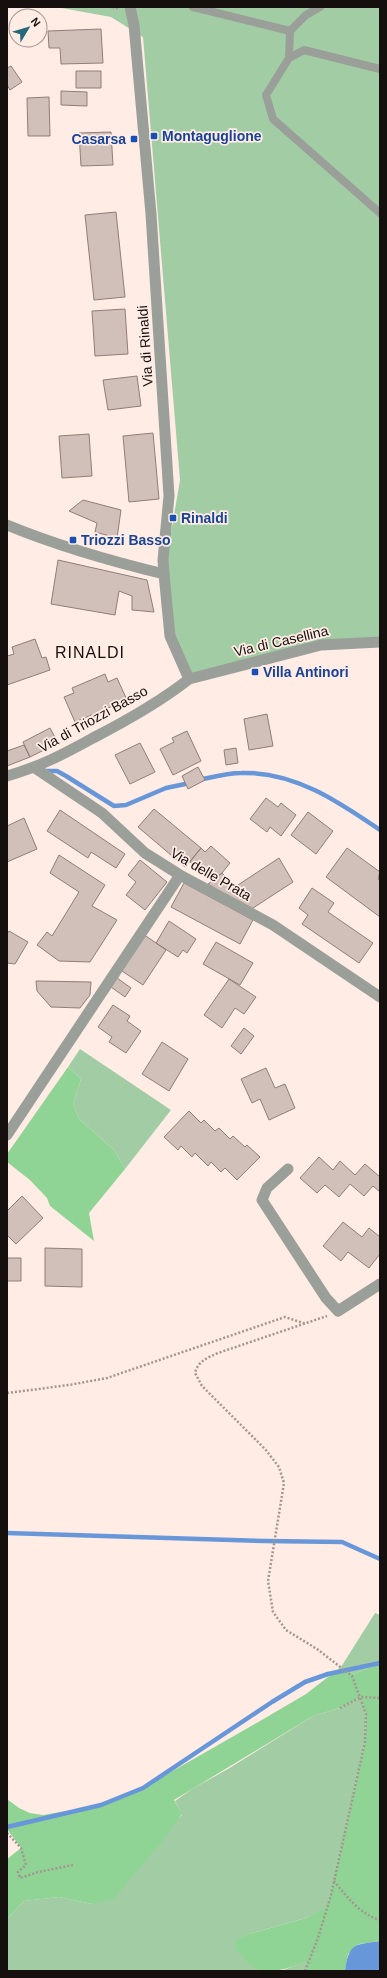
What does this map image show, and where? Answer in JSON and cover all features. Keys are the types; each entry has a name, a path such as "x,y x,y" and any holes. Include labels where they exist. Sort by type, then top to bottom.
{"street":[{"name":"Via di Rinaldi","path":"130,7 134,25 152,214 163,388 169,496 163,560 164,574 170,636 189,679"},
{"path":"7,525 48,542 117,563 164,574"},
{"name":"Via di Casellina","path":"189,679 321,645 380,642"},
{"name":"Via di Triozzi Basso","path":"7,776 35,768 120,725 175,690 189,679"},
{"name":"Via delle Prata","path":"35,768 102,813 145,853 180,875 273,926 380,997"},
{"path":"7,1135 180,875"},
{"path":"288,1169 267,1188 262,1200 326,1298 338,1311 380,1284"}],"lane":[{"path":"193,7 290,31"},
{"path":"320,7 306,15 290,31 289,58 266,95 273,119 380,214"},
{"path":"289,58 304,50 380,69"}],"path":[{"path":"305,1971 318,1938 334,1881 365,1742 366,1714 361,1696 352,1676 317,1649 286,1630 273,1612 268,1581 284,1483 283,1478 279,1467 265,1449 202,1386 195,1373 197,1366 203,1360 307,1324 338,1311"},
{"path":"7,1393 69,1385 107,1378 285,1317 307,1324"},
{"path":"340,1708 361,1696 380,1698"},
{"path":"7,1833 21,1848 26,1865 18,1872 20,1878 38,1872 73,1865"},
{"path":"334,1881 346,1896 371,1918 380,1920"}],"green space":[{"path":"56,7 380,7 380,642 321,645 189,679 170,636 164,574 180,480 143,37 111,17"},
{"path":"80,1049 171,1110 125,1169 114,1150 79,1119 73,1104 81,1079 68,1067"},
{"path":"68,1067 81,1079 73,1104 79,1119 114,1150 125,1169 89,1213 94,1241 50,1206 47,1198 30,1180 7,1162 7,1154"},
{"path":"375,1613 380,1615 380,1663 354,1674 341,1667"},
{"path":"380,1663 380,1941 359,1944 348,1954 345,1971 305,1971 308,1961 279,1970 264,1971 250,1965 235,1948 237,1940 249,1934 306,1918 327,1907 365,1742 366,1714 361,1697 340,1708 313,1716 174,1800 182,1814 161,1843 113,1899 92,1904 59,1897 24,1901 7,1919 7,1859 21,1848 7,1829 7,1799 19,1808 30,1813 43,1815 101,1805 143,1788 260,1721 306,1694 341,1667 354,1674"},
{"path":"361,1697 366,1714 365,1742 327,1908 306,1918 249,1934 266,1971 7,1971 7,1919 24,1901 59,1897 92,1904 182,1815 175,1801 192,1789 228,1769 313,1716 340,1708"},
{"path":"309,1960 305,1971 281,1971"}],"water":[{"path":"380,1941 380,1971 345,1971 348,1955 354,1947 364,1943"}],"building":[{"path":"101,29 103,63 61,64 60,48 49,48 48,31"},
{"path":"11,66 22,82 10,90 7,85 7,68"},
{"path":"76,71 101,71 101,88 76,88"},
{"path":"61,91 87,92 87,106 61,105"},
{"path":"49,97 50,136 28,136 27,98"},
{"path":"111,132 113,165 81,166 79,133"},
{"path":"116,212 125,297 94,300 85,215"},
{"path":"125,309 128,354 95,356 92,311"},
{"path":"137,376 141,406 108,410 103,380"},
{"path":"153,433 159,499 129,502 123,436"},
{"path":"89,434 92,476 62,478 59,436"},
{"path":"83,500 121,510 117,538 95,532 97,523 69,511"},
{"path":"58,560 147,580 154,612 132,610 132,596 119,591 115,615 51,604"},
{"path":"35,639 42,658 46,657 50,670 7,685 7,656 14,654 12,647"},
{"path":"105,674 108,682 117,678 127,700 75,722 64,697 74,693 72,688"},
{"path":"267,714 273,746 249,750 244,719"},
{"path":"50,728 58,743 30,757 23,742"},
{"path":"187,731 201,761 173,775 160,749 174,742 172,738"},
{"path":"140,743 155,772 130,784 115,755"},
{"path":"24,745 30,757 7,766 7,751"},
{"path":"236,748 238,763 226,765 224,750"},
{"path":"198,767 205,780 188,789 182,776"},
{"path":"266,798 278,807 281,803 296,815 281,836 270,827 267,832 250,819"},
{"path":"154,809 201,848 185,867 138,827"},
{"path":"60,810 125,854 116,868 91,852 88,858 47,831"},
{"path":"308,812 333,831 316,854 291,835"},
{"path":"24,818 37,849 7,862 7,826"},
{"path":"211,846 230,863 215,879 190,862 201,848 205,852"},
{"path":"347,848 380,872 378,879 380,881 380,917 326,877"},
{"path":"59,855 105,885 92,906 117,920 90,962 59,961 37,945 47,932 52,936 79,892 50,873"},
{"path":"279,858 293,882 250,910 208,884 222,873 235,887"},
{"path":"140,860 167,882 145,910 126,895 136,882 128,875"},
{"path":"184,883 253,920 240,944 171,907"},
{"path":"312,888 334,903 328,912 373,943 359,963 302,924 308,915 299,908"},
{"path":"169,921 196,939 187,953 183,950 178,957 156,943"},
{"path":"9,931 28,942 15,964 7,963 7,934"},
{"path":"143,934 166,950 143,985 119,969"},
{"path":"216,942 253,963 240,985 203,964"},
{"path":"117,978 131,988 125,997 111,987"},
{"path":"229,979 256,997 244,1014 235,1008 222,1028 204,1015"},
{"path":"36,981 91,982 90,995 80,1008 51,1007 37,991"},
{"path":"113,1005 130,1016 127,1021 141,1031 126,1053 109,1042 112,1037 98,1027"},
{"path":"244,1028 254,1036 241,1054 231,1046"},
{"path":"162,1042 188,1059 169,1091 142,1074"},
{"path":"266,1068 275,1088 285,1084 295,1108 269,1120 260,1099 252,1103 241,1079"},
{"path":"189,1111 201,1123 204,1120 215,1131 219,1128 230,1139 233,1136 245,1147 247,1145 260,1157 237,1180 225,1168 221,1172 211,1162 208,1166 195,1153 192,1157 181,1146 178,1150 164,1137"},
{"path":"319,1157 333,1170 340,1161 355,1175 365,1164 380,1177 380,1192 373,1186 364,1196 350,1184 339,1197 325,1185 317,1193 300,1178"},
{"path":"22,1196 43,1218 16,1244 7,1235 7,1211"},
{"path":"343,1222 362,1237 369,1228 380,1237 380,1254 369,1268 348,1252 341,1261 323,1246"},
{"path":"45,1248 82,1249 82,1287 45,1286"},
{"path":"7,1258 21,1258 21,1281 7,1281"}],"waterway":[{"path":"43,771 57,771 114,806 126,805 166,788 190,783"},
{"path":"199,780 226,774 241,773 279,777 315,790 332,799 380,830"},
{"path":"7,1533 342,1542 380,1559"},
{"path":"7,1827 101,1805 143,1788 272,1702 305,1682 328,1674 380,1663"}],"place":[{"name":"Montaguglione","path":"154,136"},
{"name":"Casarsa","path":"134,139"},
{"name":"Rinaldi","path":"173,518"},
{"name":"Triozzi Basso","path":"73,540"},
{"name":"Villa Antinori","path":"255,672"}],"district":[{"name":"RINALDI","path":"90,652"}]}
